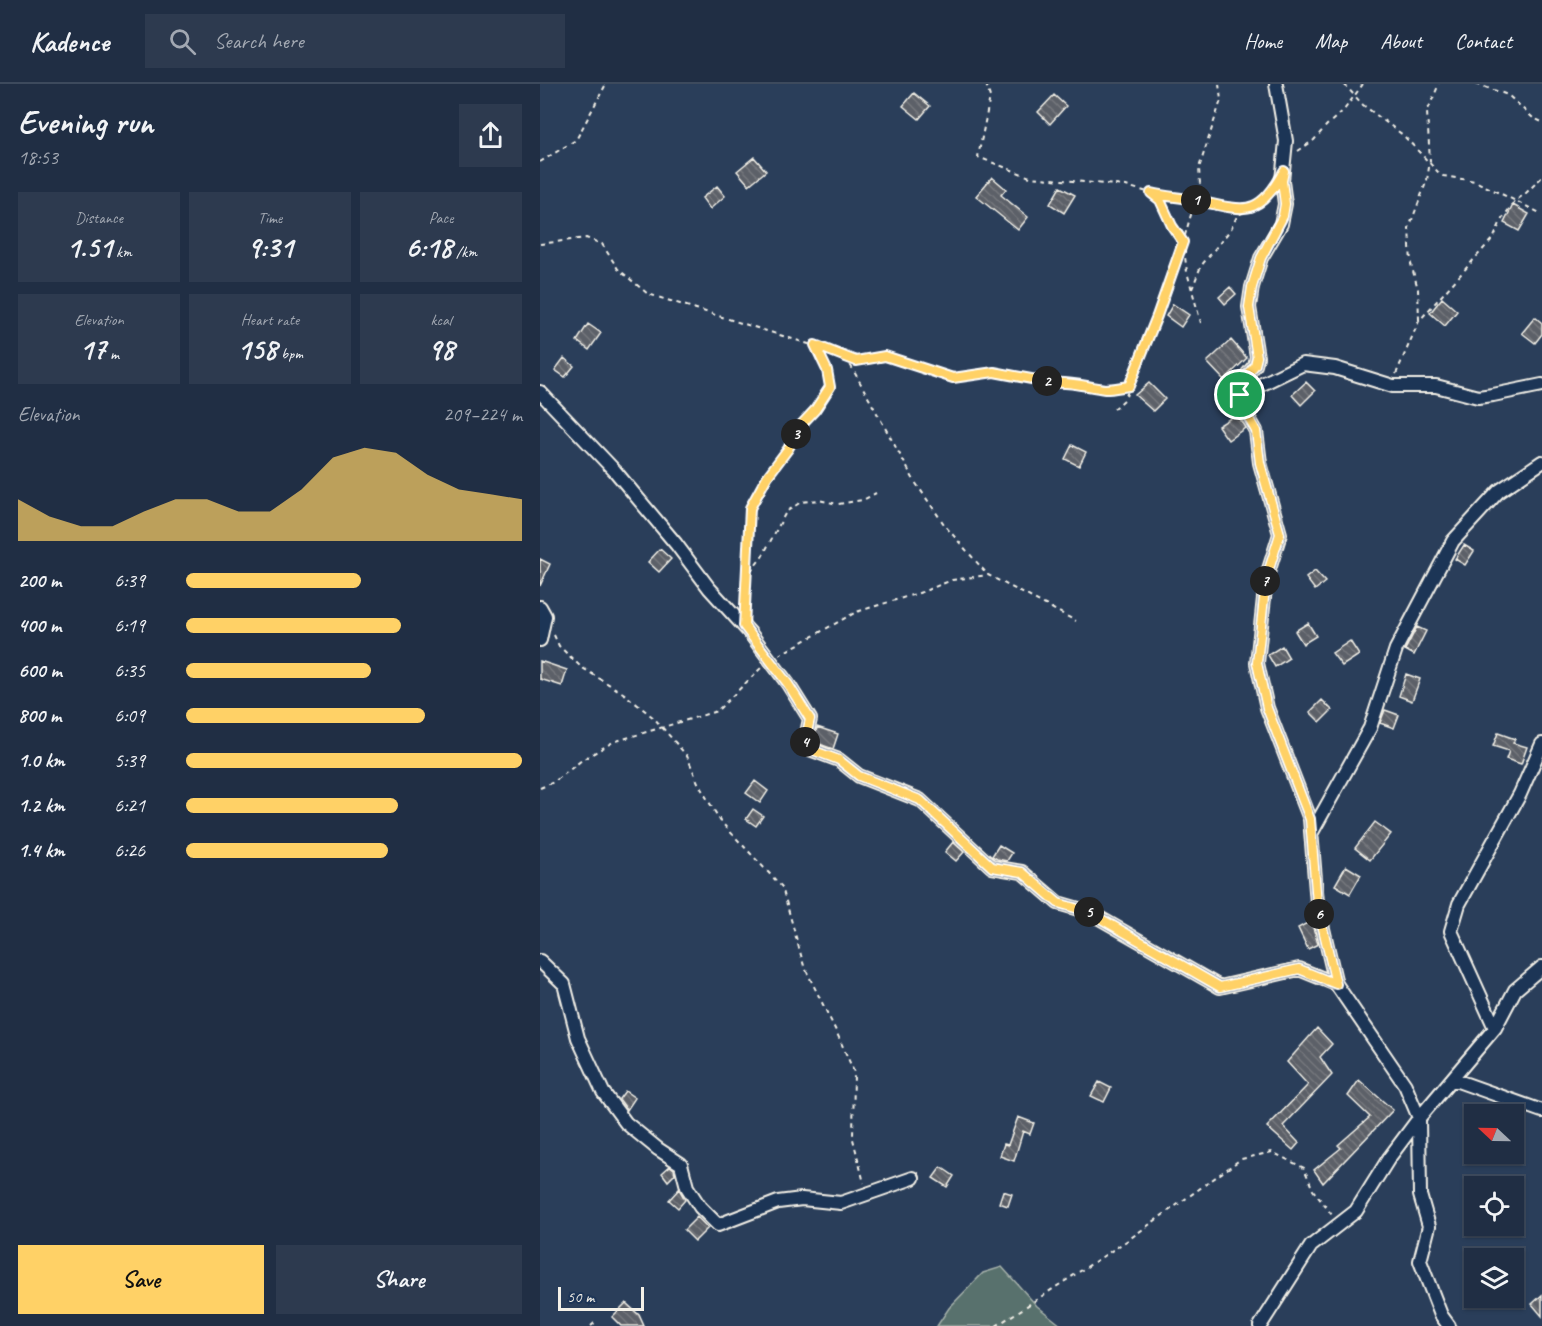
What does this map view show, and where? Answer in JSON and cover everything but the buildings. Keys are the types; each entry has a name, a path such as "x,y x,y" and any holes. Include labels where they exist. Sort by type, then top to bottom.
{"street":[{"path":"1275,84 1286,141 1282,181 1285,204 1283,216 1261,258 1252,287 1249,307 1257,357 1255,365 1242,381 1240,395 1240,403 1256,431 1260,463 1280,534 1266,579 1257,663 1267,708 1310,819 1317,903 1336,984 1405,1085 1419,1118 1420,1196 1429,1226 1420,1261 1441,1314 1449,1326"},
{"path":"1240,395 1303,364 1324,366 1394,386 1436,386 1478,397 1542,385"},
{"path":"540,392 615,471 676,544 709,588 744,626 788,684 810,719 804,747 839,760 859,776 920,800 992,867 1022,872 1058,903 1089,912 1220,987 1299,969 1336,984"},
{"path":"1312,834 1370,728 1396,649 1453,541 1499,491 1542,462"},
{"path":"540,640 542,612"},
{"path":"1495,1028 1451,931 1459,904 1520,794 1542,744"},
{"path":"540,962 564,984 578,1038 603,1092 626,1123 681,1164 687,1187 700,1207 717,1226 778,1202 802,1199 841,1203 913,1178"},
{"path":"1260,1326 1311,1246 1356,1210 1389,1158 1419,1118 1495,1028 1515,990 1542,967"},
{"path":"1452,1079 1542,1111"}],"path":[{"path":"540,162 576,140 606,84"},
{"path":"986,84 990,97 978,157 1030,177 1126,186 1214,206 1247,208"},
{"path":"1114,409 1125,399 1183,242 1200,184 1199,168 1221,100 1220,84"},
{"path":"1344,84 1371,112 1403,135 1443,176 1475,181 1542,214"},
{"path":"1284,163 1314,140 1344,110 1363,84"},
{"path":"1419,321 1418,289 1411,264 1409,228 1427,180 1429,164 1427,112 1439,84"},
{"path":"1476,84 1508,95 1533,118 1542,122"},
{"path":"1394,386 1397,373 1419,321 1494,237 1515,201 1542,177"},
{"path":"1192,289 1201,266 1231,229 1237,216 1260,202 1270,191"},
{"path":"1151,193 1160,200 1172,226 1183,242 1187,272 1202,323"},
{"path":"540,244 586,238 602,244 618,269 648,294 815,345 856,361 885,356 953,378 994,372 1095,388 1109,389 1129,386"},
{"path":"744,626 750,508 800,426 815,410 830,387 827,370 815,345"},
{"path":"846,357 915,482 946,527 988,575 1076,621"},
{"path":"745,579 762,557 786,512 801,502 818,500 838,504 863,500 876,493"},
{"path":"540,788 554,782 582,760 613,742 717,711 770,660 856,612 922,592 952,580 988,575"},
{"path":"542,612 559,646 581,667 623,693 662,727 687,756 699,785 721,822 782,887 804,966 854,1072 853,1138 867,1195"},
{"path":"996,1326 1128,1240 1240,1159 1272,1152 1304,1168 1313,1190 1339,1224"},
{"path":"591,1326 597,1321"}],"green space":[{"path":"1002,1267 1037,1306 1062,1326 937,1326 949,1308 983,1273"}],"route":[{"path":"1284,171 1282,181 1285,204 1281,224 1256,268 1249,307 1257,357 1255,365 1242,381 1240,395 1240,403 1256,431 1260,463 1280,534 1266,579 1257,663 1267,708 1310,819 1317,903 1336,984 1299,969 1220,987 1089,912 1058,903 1022,872 992,867 920,800 859,776 839,760 804,747 810,719 788,684 744,626 750,508 800,426 815,410 830,387 827,370 815,345 856,361 885,356 953,378 994,372 1095,388 1109,389 1129,386 1183,242 1172,226 1160,200 1151,193 1172,198 1185,198 1214,206 1247,208 1260,202 1277,183 1284,171"}]}
